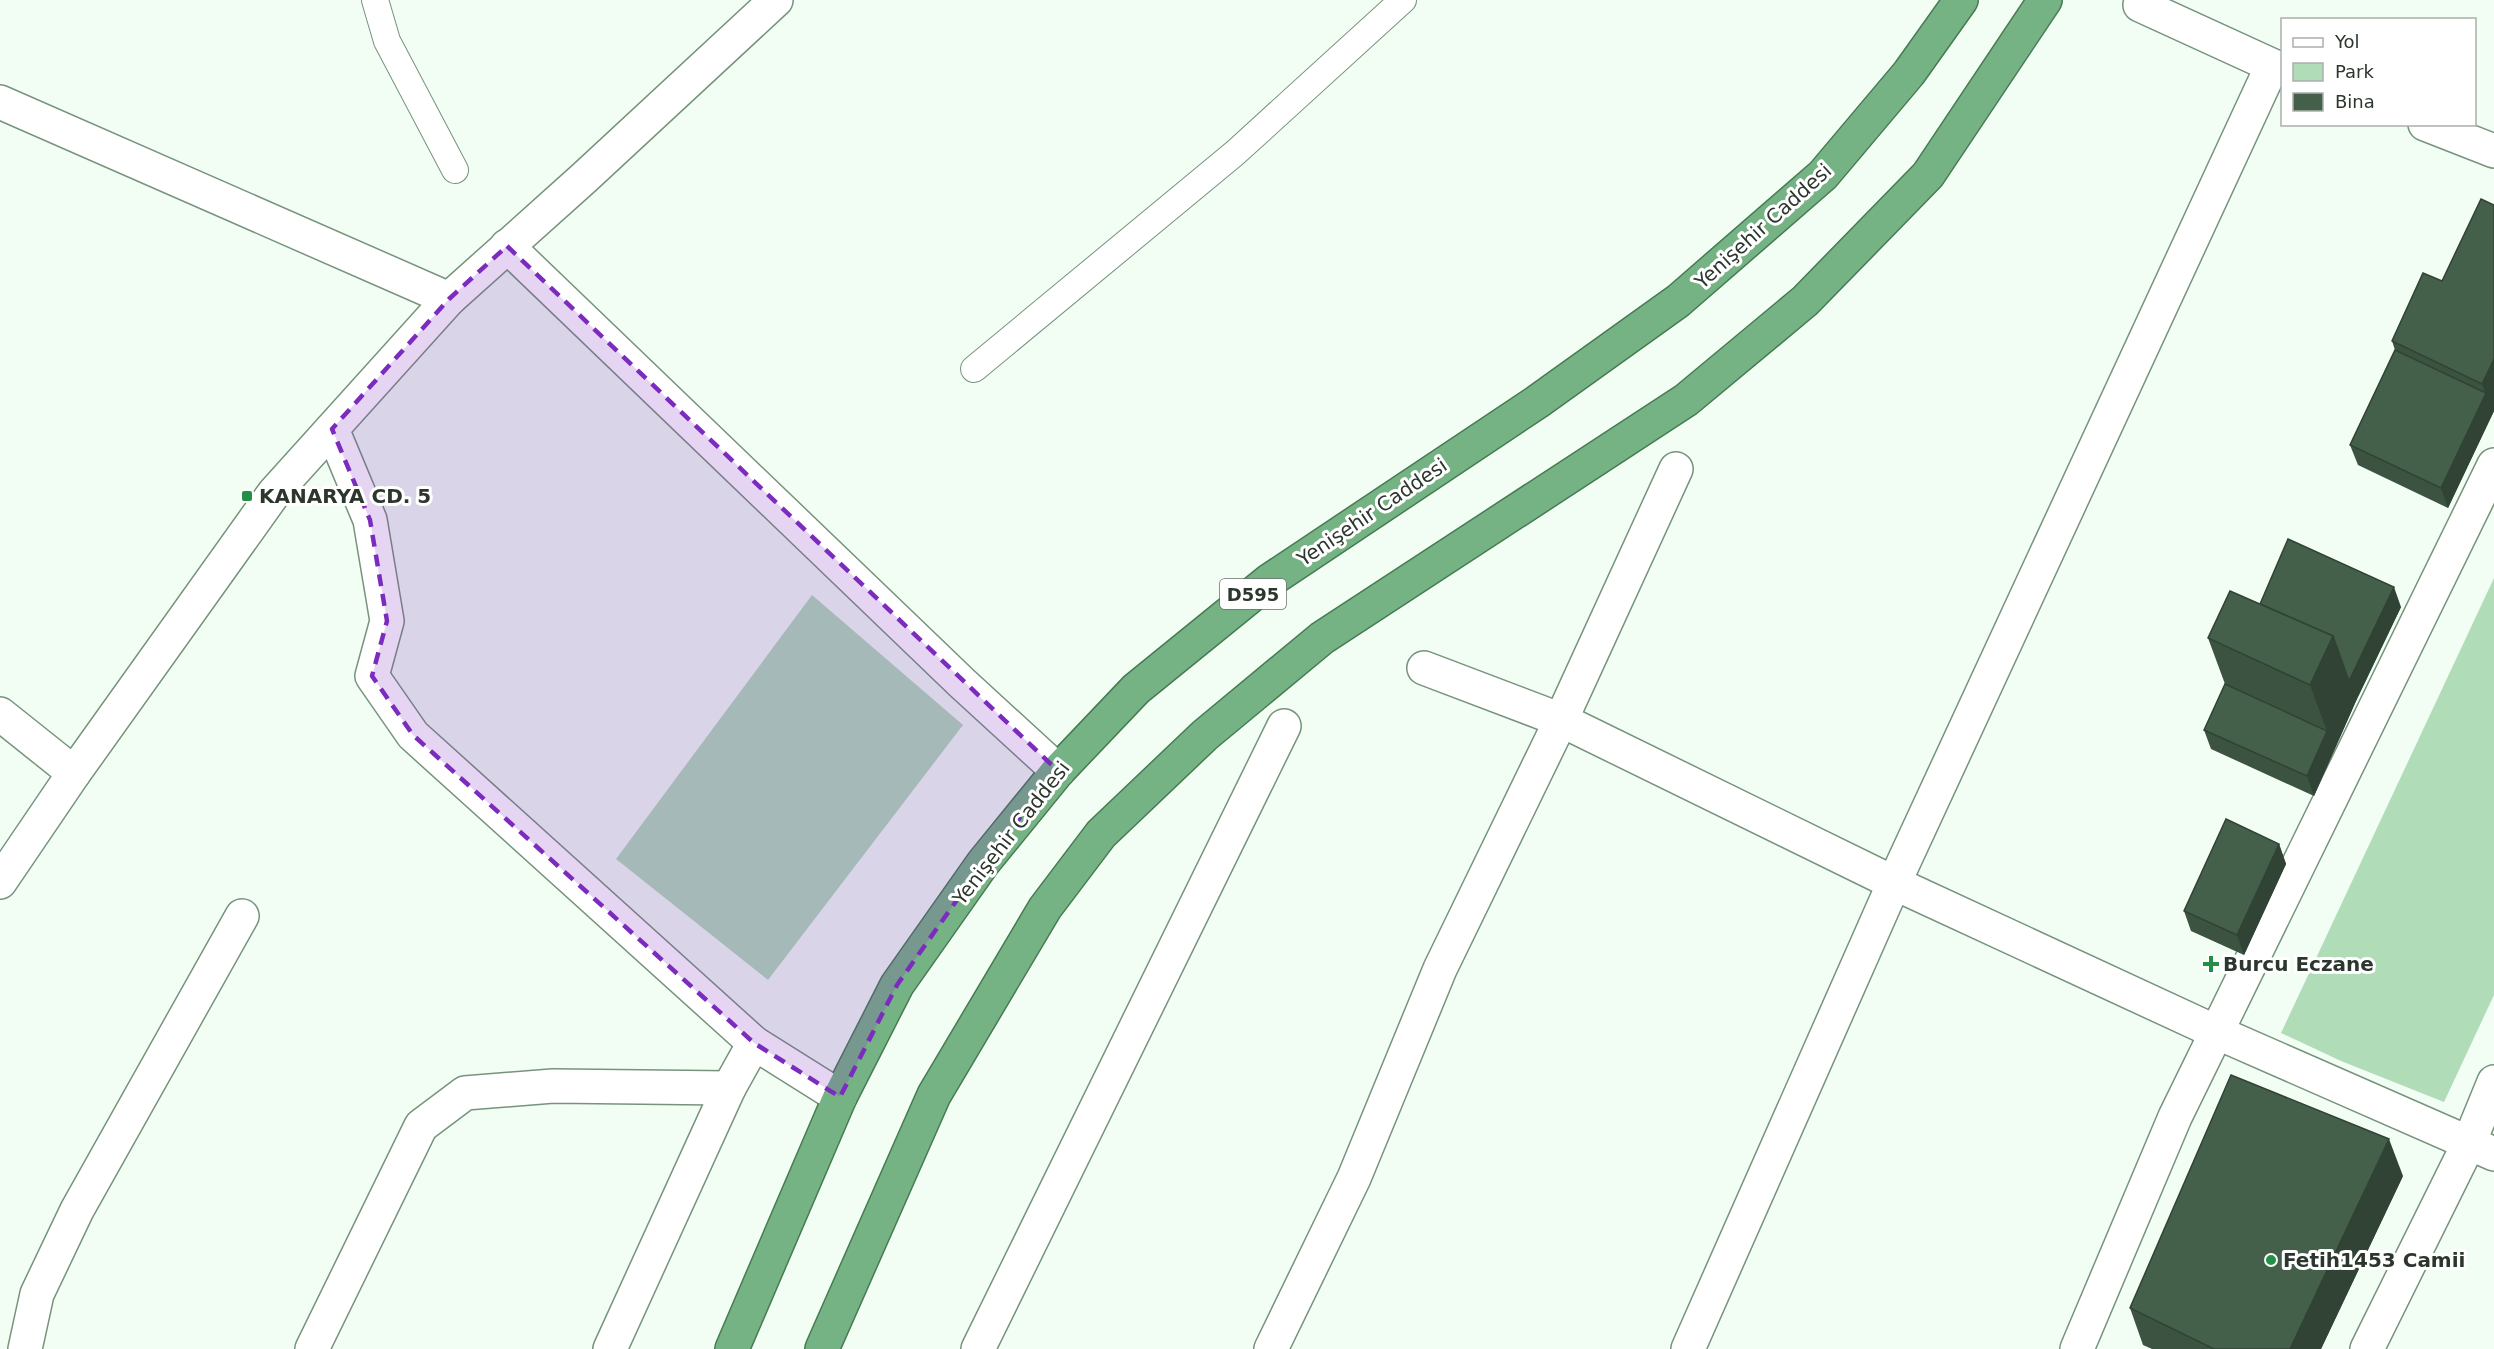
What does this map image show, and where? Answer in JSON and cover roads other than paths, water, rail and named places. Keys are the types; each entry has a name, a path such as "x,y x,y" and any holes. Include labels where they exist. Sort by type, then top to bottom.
{"highway":[{"name":"Yenişehir Caddesi","path":"732,1349 840,1097 897,985 983,863 1058,771 1136,689 1269,581 1537,402 1678,301 1823,175 1909,73 1961,0"},
{"path":"822,1349 934,1095 1045,908 1101,834 1205,735 1323,638 1686,400 1805,301 1928,175 2046,0"}],"street":[{"path":"0,882 74,773 274,493 449,299 584,178 776,0"},
{"path":"1688,1349 1894,883 2277,68 2140,5"},
{"path":"0,102 449,299"},
{"path":"2430,126 2494,151"},
{"path":"507,246 954,675 1058,771"},
{"path":"332,429 370,520 387,621 372,676 413,735 754,1043 840,1097"},
{"path":"2077,1349 2175,1117 2494,465"},
{"path":"1270,1349 1354,1178 1440,969 1561,720 1676,469"},
{"path":"1424,668 1561,720 1894,883 2216,1032 2481,1148"},
{"path":"0,714 74,773"},
{"path":"978,1349 1284,726"},
{"path":"25,1349 37,1294 77,1210 242,915"},
{"path":"609,1349 729,1088 754,1043"},
{"path":"2367,1349 2481,1148 2494,1082"},
{"path":"312,1349 421,1126 465,1093 553,1086 729,1088"}],"lane":[{"path":"375,0 387,41 455,170"},
{"path":"974,369 1236,153 1403,0"}],"place":[{"name":"KANARYA CD. 5","path":"247,496"},
{"name":"Burcu Eczane","path":"2211,964"},
{"name":"Fetih1453 Camii","path":"2271,1260"}]}
